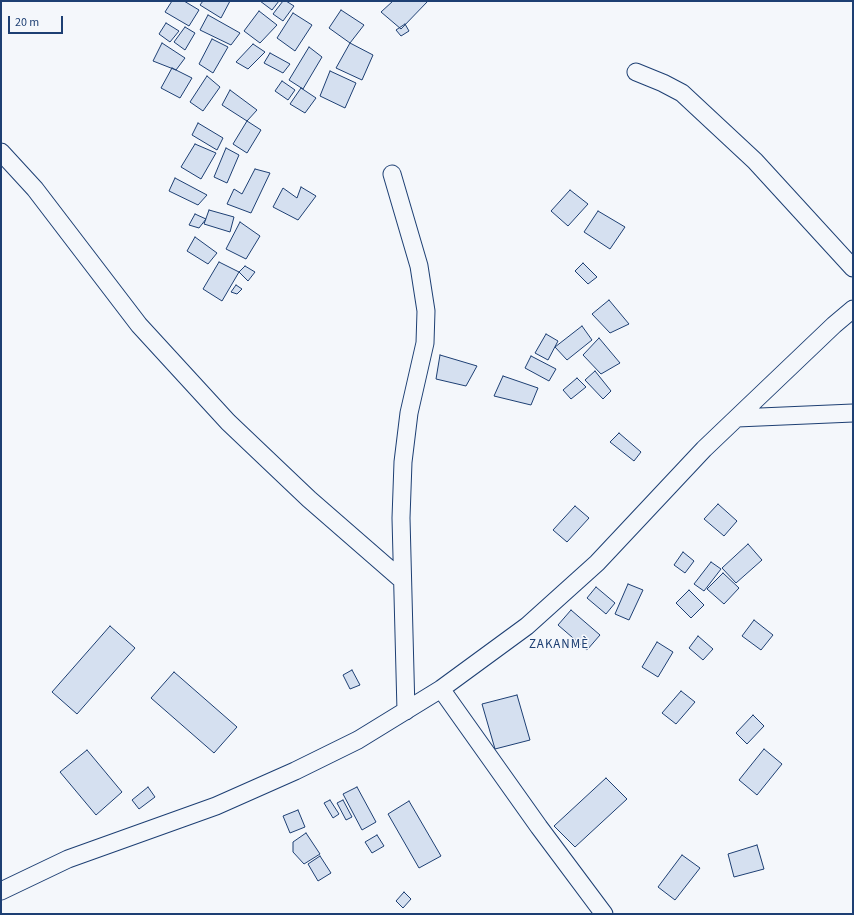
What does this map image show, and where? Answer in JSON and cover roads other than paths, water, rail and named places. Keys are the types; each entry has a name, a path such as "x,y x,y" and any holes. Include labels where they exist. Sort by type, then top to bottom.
{"street":[{"path":"636,72 663,83 682,93 755,162 853,268"},
{"path":"1,152 35,189 138,325 228,422 309,499 402,580"},
{"path":"392,174 418,266 426,311 425,342 409,413 402,462 401,518 406,711"},
{"path":"1,891 68,859 216,806 295,771 358,740 441,689 527,626 597,564 704,449 834,325 853,309"},
{"path":"737,418 853,413"},
{"path":"441,689 539,827 604,914"}],"district":[{"name":"ZAKANMÈ","path":"559,645"}]}
